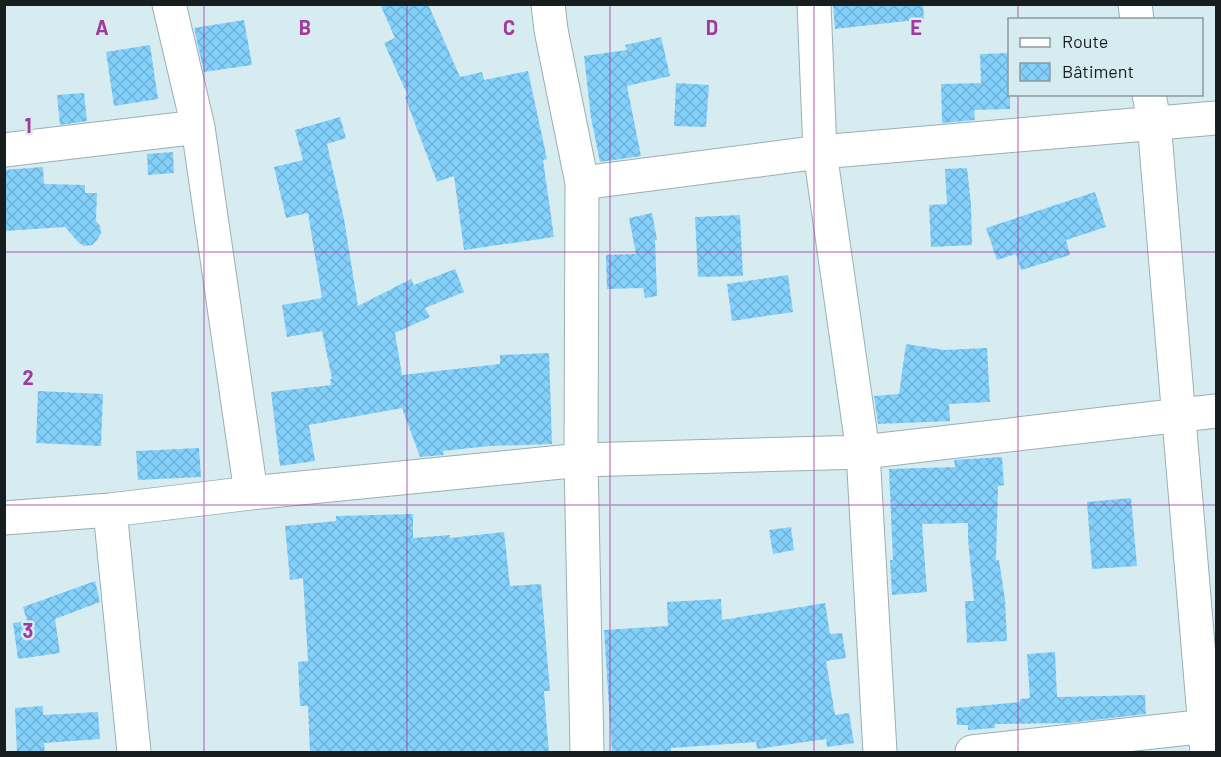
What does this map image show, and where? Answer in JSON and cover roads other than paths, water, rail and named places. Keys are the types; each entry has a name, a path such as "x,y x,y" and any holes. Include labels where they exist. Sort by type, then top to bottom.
{"street":[{"path":"169,4 198,127 251,493"},
{"path":"548,4 551,30 582,183 581,460 587,753"},
{"path":"814,4 820,152 863,452 880,753"},
{"path":"582,183 1152,108 1216,118"},
{"path":"972,753 1209,735 1178,414 1152,108"},
{"path":"4,150 198,127"},
{"path":"4,518 110,510 251,493 581,460 863,452 1216,411"},
{"path":"110,510 134,753"}]}
